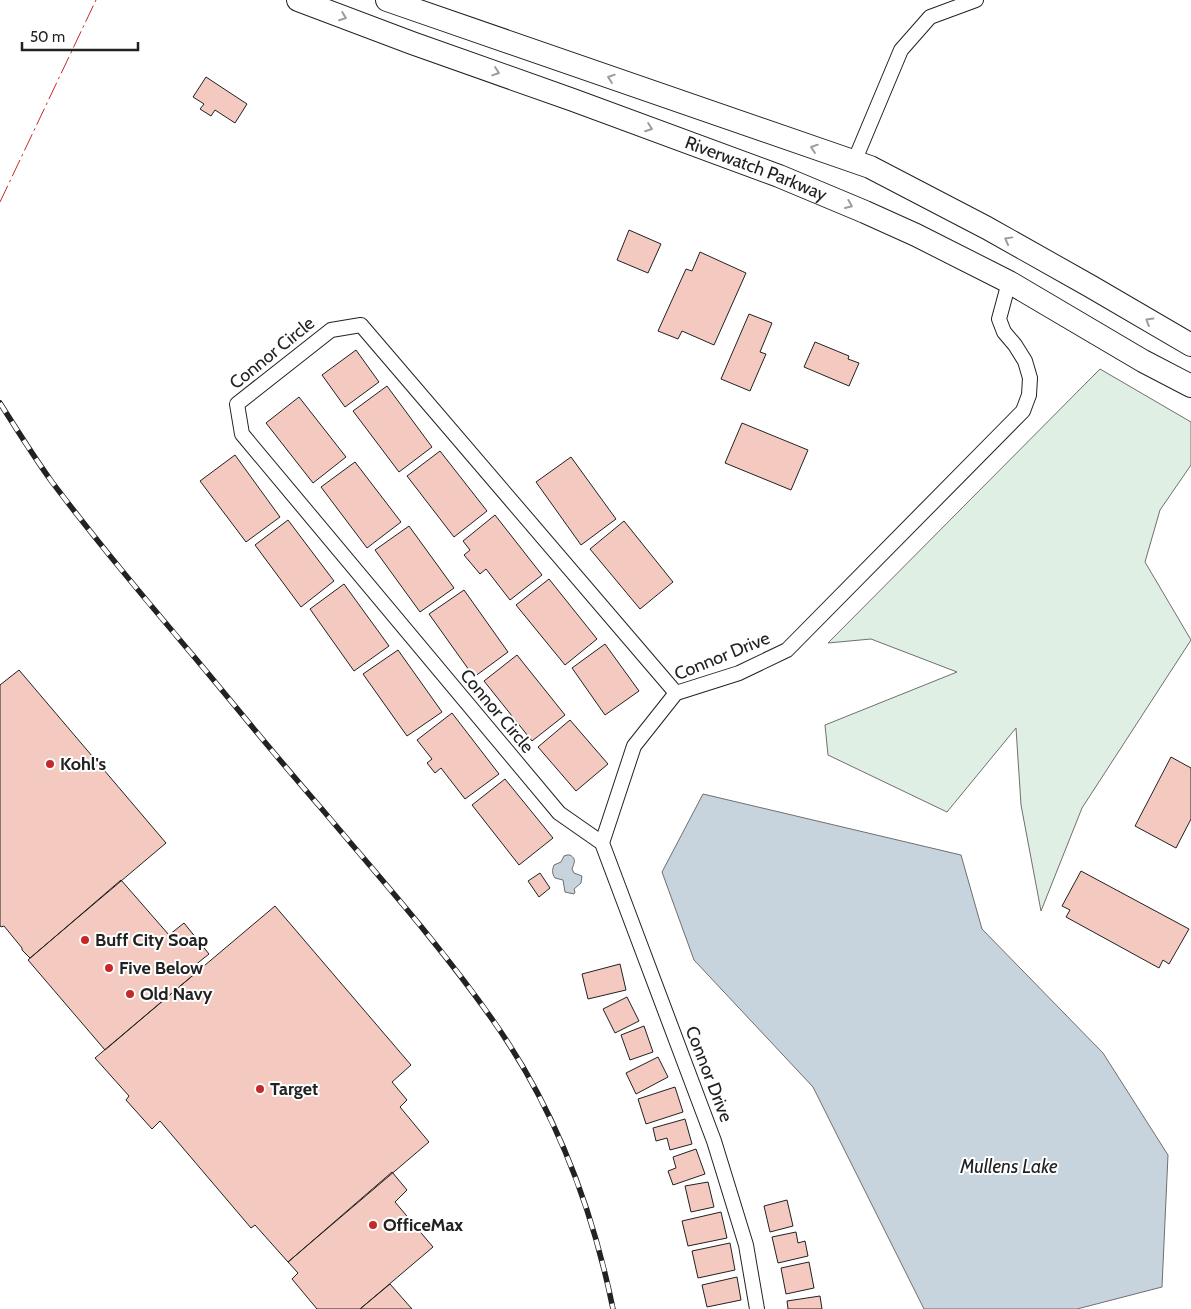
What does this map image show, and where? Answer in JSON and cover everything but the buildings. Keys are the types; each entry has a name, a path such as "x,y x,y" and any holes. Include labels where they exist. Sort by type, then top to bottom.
{"main road":[{"name":"Riverwatch Parkway","path":"298,0 779,176 916,235 1009,282 1143,361 1191,386"},
{"name":"Riverwatch Parkway","path":"387,0 870,167 987,228 1191,346"}],"street":[{"path":"854,162 901,50 930,17 976,0"},
{"name":"Connor Drive","path":"757,1309 746,1245 714,1141 602,843 634,746 676,693 739,673 787,650 1023,411 1029,395 1030,378 1025,361 1004,332 999,318 1009,282"},
{"name":"Connor Circle","path":"602,843 559,813 261,457 242,434 237,404 331,330 361,325 676,693"}],"green space":[{"path":"1100,369 1191,422 1191,465 1160,510 1145,562 1191,640 1082,808 1041,911 1021,805 1016,728 947,812 828,755 825,725 957,672 871,639 828,643"}],"water":[{"name":"Mullens Lake","path":"703,794 961,855 982,929 1103,1053 1168,1155 1162,1287 1077,1309 924,1309 813,1087 694,960 662,872"},
{"path":"570,855 574,860 572,869 574,873 582,876 581,883 574,889 574,894 565,892 563,880 555,878 553,873 554,865 561,862 564,856"}],"railway":[{"path":"0,403 45,473 87,527 273,752 409,912 492,1019 534,1086 568,1158 594,1232 613,1309"}],"power":[{"path":"0,202 96,0"}],"place":[{"name":"Kohl's","path":"50,764"},
{"name":"Buff City Soap","path":"85,940"},
{"name":"Five Below","path":"109,968"},
{"name":"Old Navy","path":"130,994"},
{"name":"Target","path":"260,1089"},
{"name":"OfficeMax","path":"373,1225"}]}
